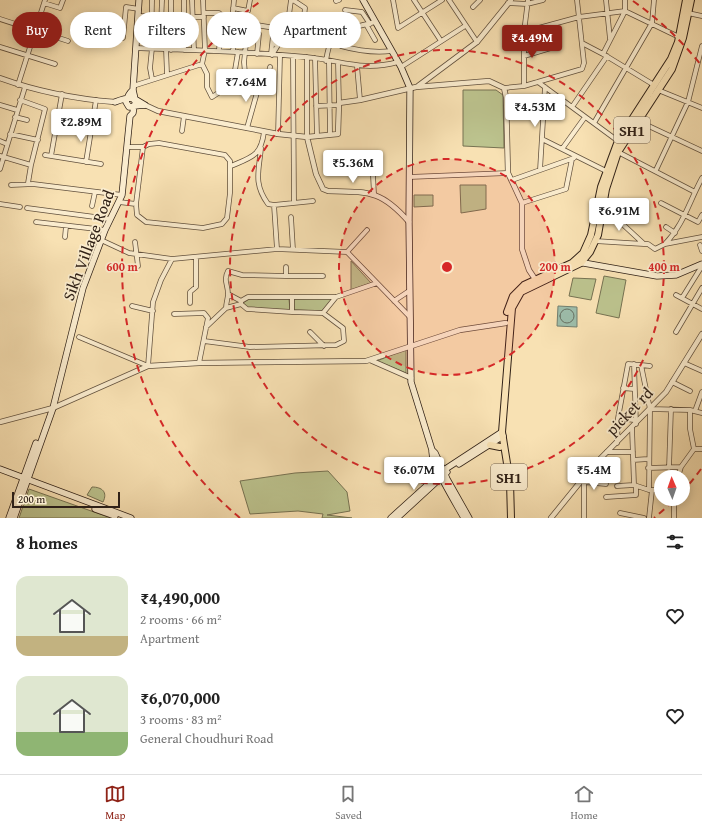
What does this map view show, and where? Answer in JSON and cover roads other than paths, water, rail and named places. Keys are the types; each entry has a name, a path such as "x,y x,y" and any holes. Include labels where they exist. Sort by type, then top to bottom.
{"main road":[{"path":"139,0 139,12"},
{"path":"363,0 371,24 392,51 410,88 408,222 411,378 426,435 432,450 435,453 442,474 464,518"},
{"name":"SH1","path":"510,518 510,482 500,435 510,324 514,304 521,292 579,262 595,241 608,182 618,152 638,121 671,59 679,37 686,0"},
{"name":"SH1","path":"506,518 506,480 500,447 500,435 508,308 513,296 524,286 535,279 579,262 591,235 606,171 618,141 677,58 691,0"},
{"path":"130,116 127,102 133,88 136,48"},
{"path":"130,116 133,113 136,102 134,99 135,93 133,88"},
{"path":"127,102 131,98 145,105"},
{"path":"115,102 127,102 134,106 145,105"},
{"name":"Sikh Village Road","path":"9,518 25,480 51,407 83,288 105,230 122,195 130,116"},
{"path":"579,262 657,276 676,275 702,265"},
{"path":"397,518 442,474 490,445 500,435"},
{"path":"391,518 442,474 500,435"},
{"path":"490,445 500,447"},
{"path":"0,470 120,518"},
{"path":"442,474 469,518"},
{"path":"14,518 25,480"},
{"path":"25,480 131,518"}],"street":[{"path":"41,12 45,1 60,8 63,0"},
{"path":"152,0 152,12"},
{"path":"161,12 162,0"},
{"path":"171,0 171,12"},
{"path":"184,0 184,12"},
{"path":"192,0 193,12"},
{"path":"203,0 205,50 202,64 207,74 207,87 210,96 226,88 260,82 268,76 270,67"},
{"path":"233,12 234,0"},
{"path":"233,8 248,11 250,0"},
{"path":"290,12 292,0 305,8 305,12"},
{"path":"393,0 398,28 442,0"},
{"path":"414,0 441,41"},
{"path":"449,0 465,26 478,42"},
{"path":"474,7 480,0"},
{"path":"416,87 478,42 510,2 543,0"},
{"path":"316,106 329,106 416,87 489,81 504,88 524,86 582,69 584,63 577,0"},
{"path":"606,0 610,40"},
{"path":"603,54 625,11 625,0"},
{"path":"594,123 652,24 654,0"},
{"path":"524,86 524,32 528,2"},
{"path":"126,12 126,7 139,9"},
{"path":"345,10 362,12 371,24 376,40"},
{"path":"524,32 579,17 625,11 679,37"},
{"path":"199,16 220,14 218,51"},
{"path":"688,14 702,16"},
{"path":"0,19 12,23"},
{"path":"361,26 371,24"},
{"path":"152,79 150,68 151,48 307,57 357,66 381,67 400,65 465,26"},
{"path":"62,39 68,41"},
{"path":"582,43 608,56 656,87 702,108"},
{"path":"656,170 688,102 702,46"},
{"path":"0,47 55,64"},
{"path":"524,56 554,47"},
{"path":"18,84 29,48"},
{"path":"235,48 236,70"},
{"path":"245,73 246,48"},
{"path":"257,54 258,48"},
{"path":"272,55 273,48"},
{"path":"272,55 276,48"},
{"path":"330,48 328,61 330,134"},
{"path":"347,48 359,52 377,53 392,51"},
{"path":"166,49 167,74"},
{"path":"278,134 280,56"},
{"path":"293,56 294,203"},
{"path":"572,107 608,56"},
{"path":"307,57 307,137 316,174 323,189 374,194 389,202 408,222"},
{"path":"316,58 317,136"},
{"path":"145,105 158,111 264,132 307,137 338,134 338,63"},
{"path":"133,88 152,79 202,64"},
{"path":"357,66 360,100"},
{"path":"0,78 25,87 115,102"},
{"path":"221,82 222,91"},
{"path":"246,128 260,82"},
{"path":"538,82 618,141"},
{"path":"0,169 2,156 25,87"},
{"path":"540,170 545,87"},
{"path":"504,88 507,107 508,173 522,204 522,249 529,270 535,279"},
{"path":"51,156 62,94"},
{"path":"543,119 560,98"},
{"path":"20,100 45,107 28,183"},
{"path":"86,162 96,100"},
{"path":"0,105 17,110"},
{"path":"182,131 184,116"},
{"path":"15,117 27,120"},
{"path":"562,149 585,117"},
{"path":"638,121 702,151"},
{"path":"264,132 256,177 258,185 268,204 274,205 313,201"},
{"path":"10,134 38,140"},
{"path":"542,139 606,171"},
{"path":"0,141 7,144"},
{"path":"128,147 143,147 149,144 159,143 225,155 230,161 231,166 230,194 227,218 222,224 203,228 146,222 136,215 143,147"},
{"path":"231,166 256,154 261,148"},
{"path":"618,152 656,170 695,192"},
{"path":"45,155 101,164"},
{"path":"2,156 31,165"},
{"path":"372,157 374,194"},
{"path":"512,180 578,157"},
{"path":"522,204 566,189 572,159"},
{"path":"409,177 508,173"},
{"path":"665,244 675,233 685,217 702,178"},
{"path":"11,185 28,183 122,195"},
{"path":"92,206 94,192"},
{"path":"119,202 136,204"},
{"path":"661,202 685,217 698,222 702,215"},
{"path":"0,204 20,207"},
{"path":"274,205 277,249"},
{"path":"602,206 644,244"},
{"path":"27,208 110,219"},
{"path":"618,220 629,208"},
{"path":"291,217 293,250"},
{"path":"36,222 105,230"},
{"path":"65,237 66,226"},
{"path":"666,227 675,233"},
{"path":"347,252 367,230"},
{"path":"595,241 648,244 655,249 665,244 702,237"},
{"path":"101,240 129,253 172,259 277,249 347,252 409,316"},
{"path":"135,242 135,254 138,266"},
{"path":"700,245 702,250"},
{"path":"190,303 190,292 196,287 196,257"},
{"path":"148,366 153,302 172,259"},
{"path":"682,298 702,265"},
{"path":"286,267 286,276"},
{"path":"226,308 228,294 225,285 228,271 242,275 323,276"},
{"path":"206,327 226,308 241,303 248,297 336,297 377,283"},
{"path":"676,332 702,288"},
{"path":"394,301 409,291"},
{"path":"204,340 250,347 324,346 336,345 344,341 343,328 323,313 247,309 228,294"},
{"path":"676,295 702,309"},
{"path":"292,297 292,312"},
{"path":"323,313 336,297"},
{"path":"132,306 153,310"},
{"path":"174,314 204,313 208,318 199,363"},
{"path":"0,422 51,407 148,366 199,363 370,360 460,330 506,323"},
{"path":"310,332 324,346"},
{"name":"picket rd","path":"551,518 584,477 666,392 702,334"},
{"path":"79,337 148,366"},
{"path":"370,360 411,378"},
{"path":"684,363 702,371"},
{"path":"617,443 618,418 628,364 650,366"},
{"path":"606,497 636,495 633,460 634,364"},
{"path":"641,365 650,409 648,468 651,490 649,518"},
{"path":"672,382 690,392"},
{"path":"623,388 634,389"},
{"path":"648,468 681,468 694,449 690,429 692,410 702,392"},
{"path":"650,409 692,410 702,413"},
{"path":"669,468 671,409"},
{"path":"618,418 634,424"},
{"path":"694,449 702,449"},
{"path":"607,452 633,452"},
{"path":"633,460 648,459"},
{"path":"584,477 584,518"},
{"path":"584,482 606,484"},
{"path":"617,486 635,486 651,490"},
{"path":"674,506 674,518"},
{"path":"620,513 644,518"}],"water":[{"path":"558,306 577,307 577,327 557,326"}]}
